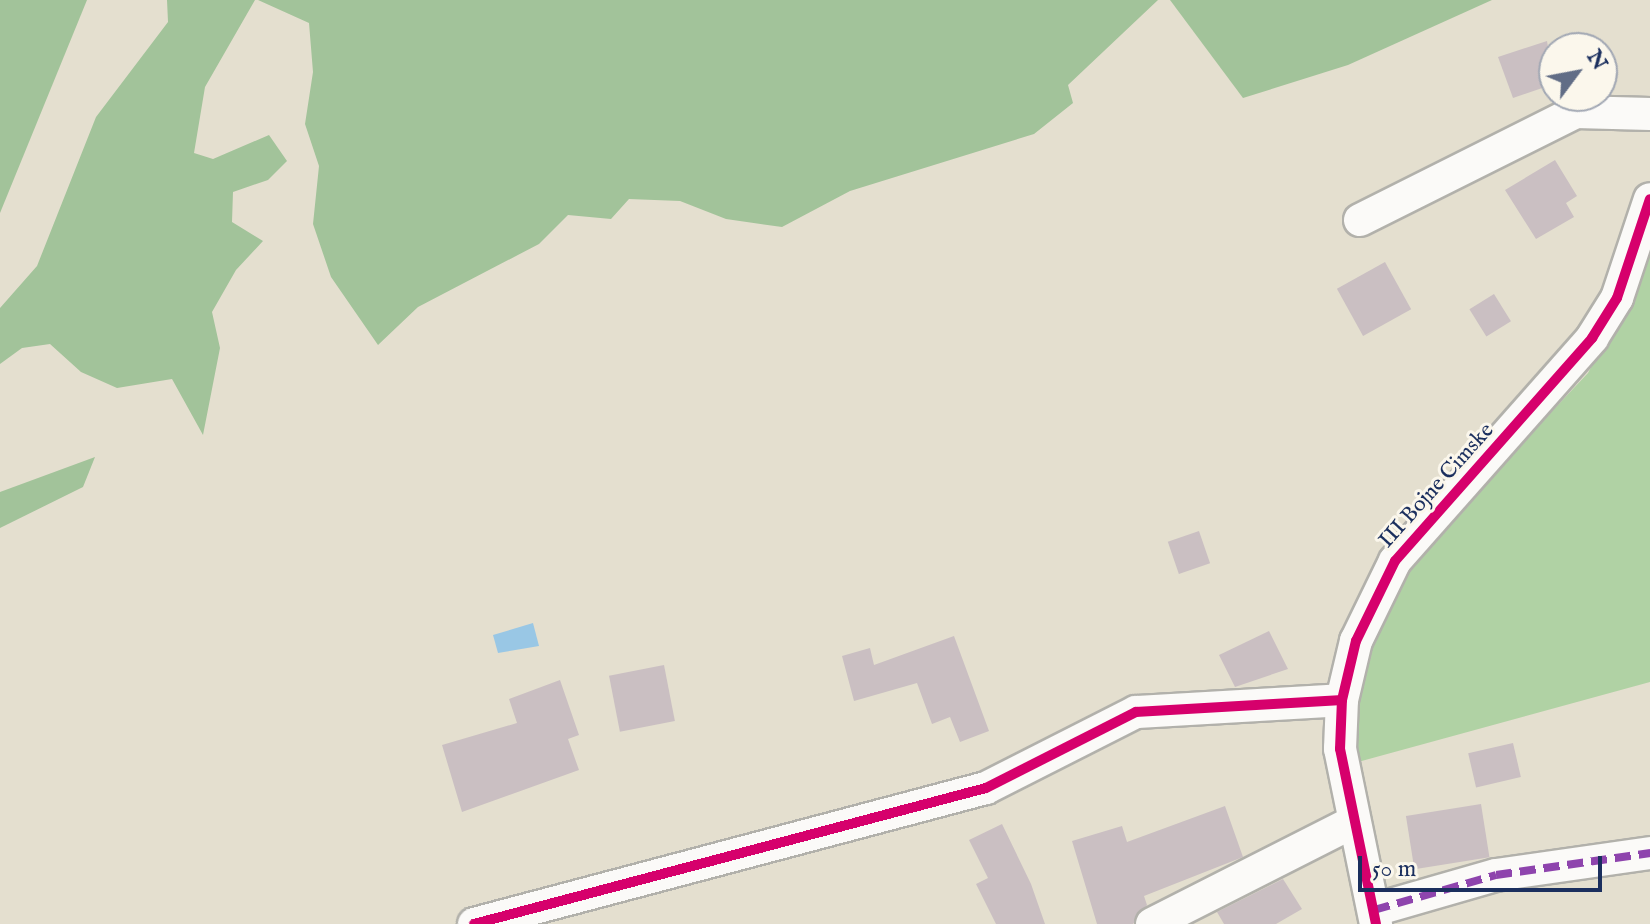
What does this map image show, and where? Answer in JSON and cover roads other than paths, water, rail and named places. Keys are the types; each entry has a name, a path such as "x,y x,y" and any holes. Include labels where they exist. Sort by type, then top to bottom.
{"street":[{"path":"1360,220 1576,112 1650,114"},
{"name":"III Bojne Cimske","path":"1375,917 1340,749 1342,700 1356,641 1395,561 1592,338 1641,249 1650,199"},
{"path":"474,924 986,788 1136,712 1342,700"},
{"path":"1152,924 1353,822"},
{"path":"1375,917 1536,867 1650,853"}],"water":[{"path":"533,623 539,646 498,653 493,635"}]}
